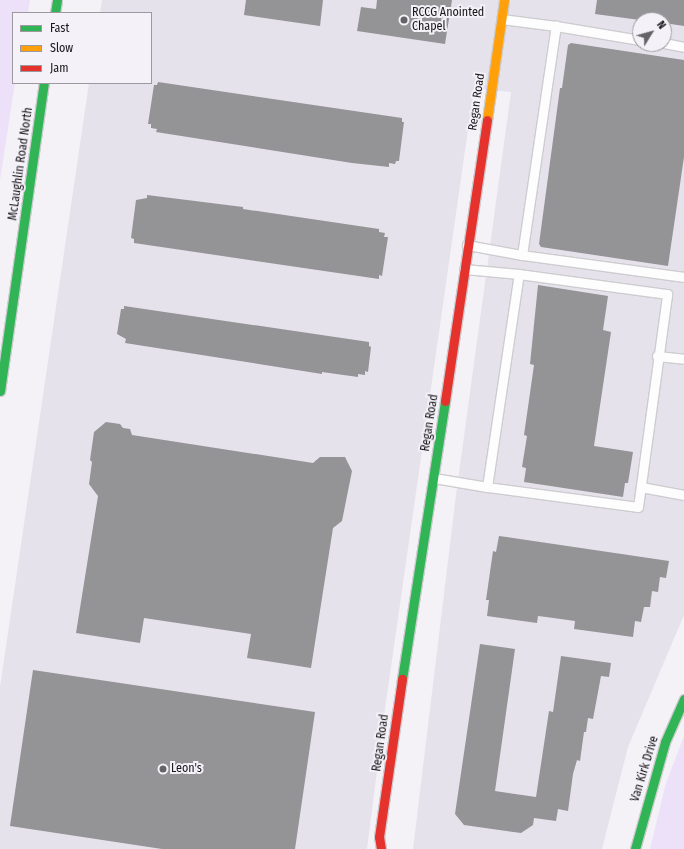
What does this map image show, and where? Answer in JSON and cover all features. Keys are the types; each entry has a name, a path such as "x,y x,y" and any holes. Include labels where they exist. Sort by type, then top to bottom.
{"street":[{"path":"55,12 56,0"},
{"name":"Regan Road","path":"381,849 380,837 393,744 434,478 504,0"},
{"name":"McLaughlin Road North","path":"0,392 44,84"},
{"name":"Van Kirk Drive","path":"635,849 664,742 683,702"}],"lane":[{"path":"501,19 556,26 632,39"},
{"path":"522,255 556,26"},
{"path":"672,45 684,47"},
{"path":"467,245 522,255 684,277"},
{"path":"434,478 487,487 638,507 641,487 657,356 667,294 519,274 464,269"},
{"path":"487,487 519,274"},
{"path":"657,356 684,359"},
{"path":"641,487 684,495"}],"shaded area":[{"path":"0,0 30,0 28,12 12,12 12,84 15,84 0,180"},
{"path":"102,0 684,0 684,615 628,747 602,849 413,849 456,495 511,92 474,88 385,709 367,849 0,849 0,687 89,84 152,84 152,12 100,12"},
{"path":"684,736 684,849 650,849 666,783"}],"building":[{"path":"246,0 323,0 320,26 244,15"},
{"name":"RCCG Anointed Chapel","path":"377,0 452,0 445,44 357,31 361,7 376,9"},
{"path":"597,0 684,0 684,26 672,24 672,12 632,12 632,19 595,14"},
{"path":"571,43 684,60 684,157 668,266 541,247 539,244 560,88 562,88 568,45"},
{"path":"158,82 402,118 402,122 404,122 399,161 396,161 395,164 389,163 389,167 352,163 156,132 157,129 151,128 151,124 148,124 154,85 157,85"},
{"path":"147,195 243,207 243,209 379,229 379,232 385,233 384,237 388,237 382,276 379,275 379,279 134,243 134,239 131,238 136,200 147,198"},
{"path":"538,285 608,296 603,330 611,332 594,446 633,452 628,483 625,483 623,497 524,482 526,468 522,467 527,436 524,435 534,365 530,364"},
{"path":"124,306 369,342 369,346 371,347 368,372 365,371 365,375 358,374 358,377 322,372 322,374 125,343 126,339 117,334 121,309 124,309"},
{"path":"106,422 120,424 123,428 130,429 132,435 313,463 320,457 345,457 352,471 342,521 333,528 311,668 247,658 251,634 144,618 140,643 76,633 98,496 89,484 92,462 90,460 94,432"},
{"path":"499,536 669,561 666,578 660,577 658,592 652,591 650,607 644,607 641,622 635,621 633,637 574,629 575,621 538,616 537,623 487,616 489,600 486,600 493,551 496,552"},
{"path":"480,644 515,649 495,791 536,797 549,711 553,712 561,656 611,663 609,677 601,676 593,719 588,718 586,732 584,732 580,761 577,760 573,774 568,811 558,809 556,821 534,818 533,825 521,833 464,825 455,814"},
{"name":"Leon's","path":"33,670 315,712 295,849 162,849 10,826"}],"traffic: fast":[{"path":"55,12 57,0"},
{"path":"0,391 44,84"},
{"path":"402,679 445,401"},
{"path":"635,849 665,742 684,699"}],"traffic: slow":[{"path":"487,120 504,0"}],"traffic: jam":[{"path":"445,401 487,120"},
{"path":"381,849 379,837 402,679"}],"place":[{"name":"RCCG Anointed Chapel","path":"404,20"},
{"name":"Leon's","path":"163,769"}]}
